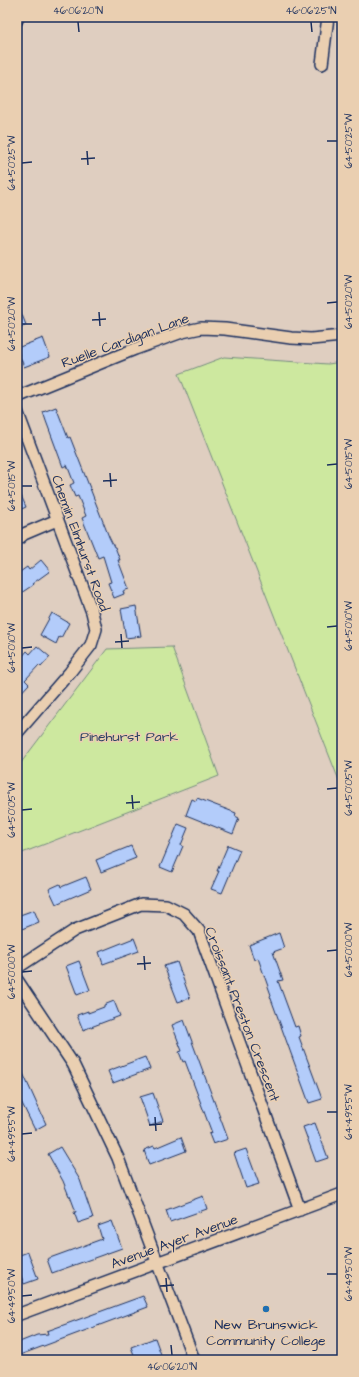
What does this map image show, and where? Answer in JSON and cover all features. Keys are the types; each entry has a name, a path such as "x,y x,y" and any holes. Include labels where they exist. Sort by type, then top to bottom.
{"street":[{"path":"322,64 328,17"},
{"name":"Ruelle Cardigan Lane","path":"17,397 135,349 182,332 201,328 225,329 305,338 342,336"},
{"name":"Chemin Elmhurst Road","path":"17,411 92,612 96,629 91,645 70,672 17,733"},
{"path":"17,540 24,534 57,520"},
{"name":"Croissant Preston Crescent","path":"17,968 75,930 141,904 166,905 184,914 198,931 300,1210"},
{"path":"17,980 73,1064 118,1158 194,1360"},
{"name":"Avenue Ayer Avenue","path":"17,1315 342,1194"}],"green space":[{"path":"224,357 328,364 342,362 342,788 179,374"},
{"name":"Pinehurst Park","path":"172,647 219,776 17,855 17,768 107,649"}],"building":[{"path":"17,302 26,325 17,329"},
{"path":"43,338 50,357 24,367 17,348"},
{"path":"56,407 68,438 70,437 109,537 115,547 120,560 118,560 129,589 123,591 124,594 114,598 108,583 111,582 103,556 98,558 82,518 86,516 78,496 75,497 70,485 74,483 67,465 63,467 43,412"},
{"path":"17,486 26,507 17,511"},
{"path":"41,560 50,571 21,593 17,587 17,574 27,567 29,570"},
{"path":"136,606 141,636 126,638 121,609"},
{"path":"52,613 69,623 56,644 40,635"},
{"path":"37,646 50,657 41,667 39,665 25,680 29,684 17,697 17,663 27,651 30,654"},
{"path":"197,798 236,813 235,816 239,818 233,834 186,815 192,799 196,801"},
{"path":"178,824 188,828 181,845 183,846 172,872 160,867"},
{"path":"228,845 240,850 222,893 211,889"},
{"path":"131,846 136,858 101,872 96,860"},
{"path":"86,877 91,889 56,904 49,889 60,884 61,887"},
{"path":"34,910 39,922 17,931 17,916"},
{"path":"279,933 284,948 273,952 283,980 278,981 295,1027 298,1026 301,1036 299,1037 322,1099 309,1103 270,996 271,995 258,958 254,960 249,945"},
{"path":"134,938 139,951 103,964 99,952"},
{"path":"79,961 90,990 77,995 66,966"},
{"path":"177,962 190,998 178,1002 164,966"},
{"path":"114,1001 120,1016 83,1030 77,1015 88,1011 88,1013 104,1007 104,1005"},
{"path":"184,1020 228,1139 213,1144 209,1134 212,1133 185,1061 183,1062 179,1052 182,1051 172,1025"},
{"path":"145,1057 150,1069 113,1083 108,1071"},
{"path":"17,1060 46,1124 35,1130 17,1093"},
{"path":"153,1093 163,1121 150,1126 140,1097"},
{"path":"315,1123 328,1158 316,1162 303,1127"},
{"path":"181,1137 186,1151 149,1165 144,1150 154,1146 155,1148"},
{"path":"60,1147 80,1180 93,1218 78,1223 74,1212 76,1212 70,1196 48,1154"},
{"path":"246,1149 259,1184 246,1188 234,1153"},
{"path":"203,1196 207,1209 170,1222 166,1210"},
{"path":"112,1221 122,1248 52,1273 47,1259 102,1239 98,1226"},
{"path":"28,1252 38,1279 24,1284 17,1265 17,1256"},
{"path":"143,1296 148,1307 17,1356 17,1343 37,1335 48,1334 47,1331"},
{"path":"155,1338 163,1360 136,1360 131,1347"}],"place":[{"name":"New Brunswick Community College","path":"266,1309"}]}
